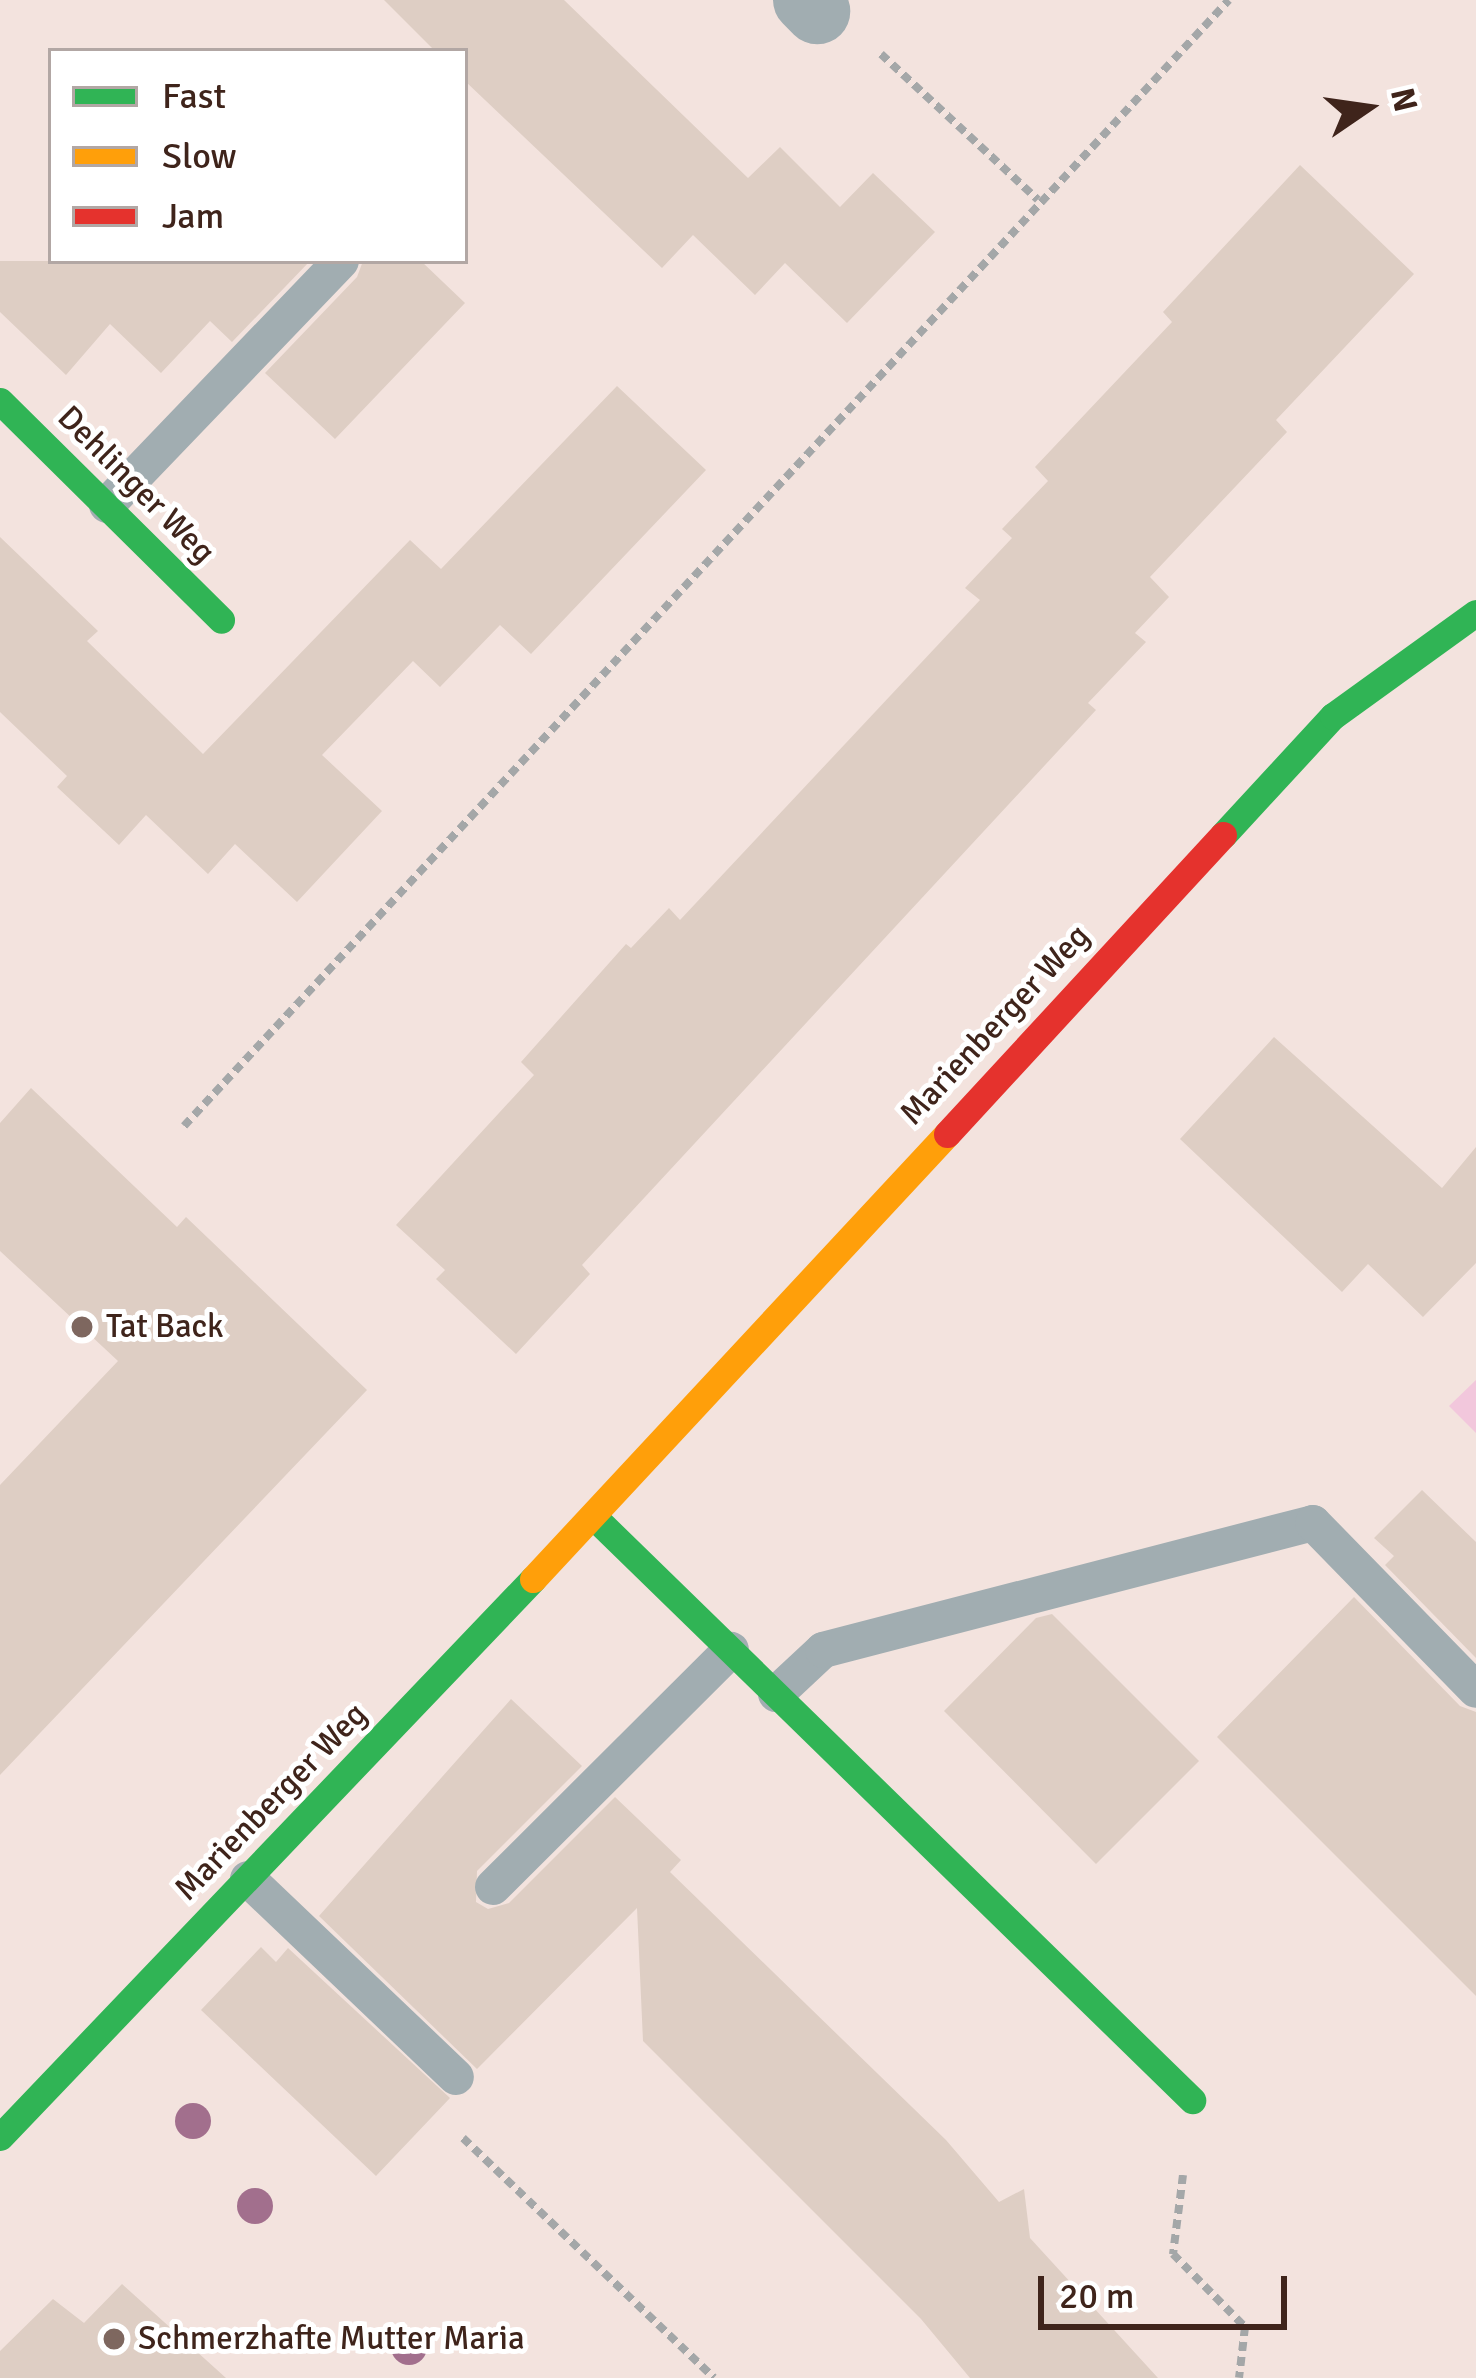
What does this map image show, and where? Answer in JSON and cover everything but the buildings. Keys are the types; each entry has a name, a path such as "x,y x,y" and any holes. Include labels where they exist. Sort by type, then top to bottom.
{"street":[{"name":"Dehlinger Weg","path":"0,401 221,620"},
{"name":"Marienberger Weg","path":"0,2138 593,1516 1333,716 1476,613"},
{"path":"593,1516 1192,2100"}],"lane":[{"path":"107,505 338,264"},
{"path":"776,1694 823,1650 1312,1523 1476,1690"},
{"path":"493,1887 731,1650"},
{"path":"248,1879 456,2077"}],"path":[{"path":"184,1126 1038,200 1229,0"},
{"path":"811,5 861,36 1038,200"},
{"path":"456,2077 463,2138 714,2378"},
{"path":"1192,2100 1174,2254 1245,2327 1239,2378"}],"shaded area":[{"path":"1476,1380 1476,1433 1449,1406"}],"traffic: fast":[{"path":"0,401 221,620"},
{"path":"1223,835 1333,716 1476,613"},
{"path":"593,1516 1192,2100"},
{"path":"0,2137 533,1579"}],"traffic: slow":[{"path":"533,1579 947,1134"}],"traffic: jam":[{"path":"947,1134 1223,835"}],"place":[{"name":"Tat Back","path":"82,1327"},
{"name":"Schmerzhafte Mutter Maria","path":"114,2339"}]}
